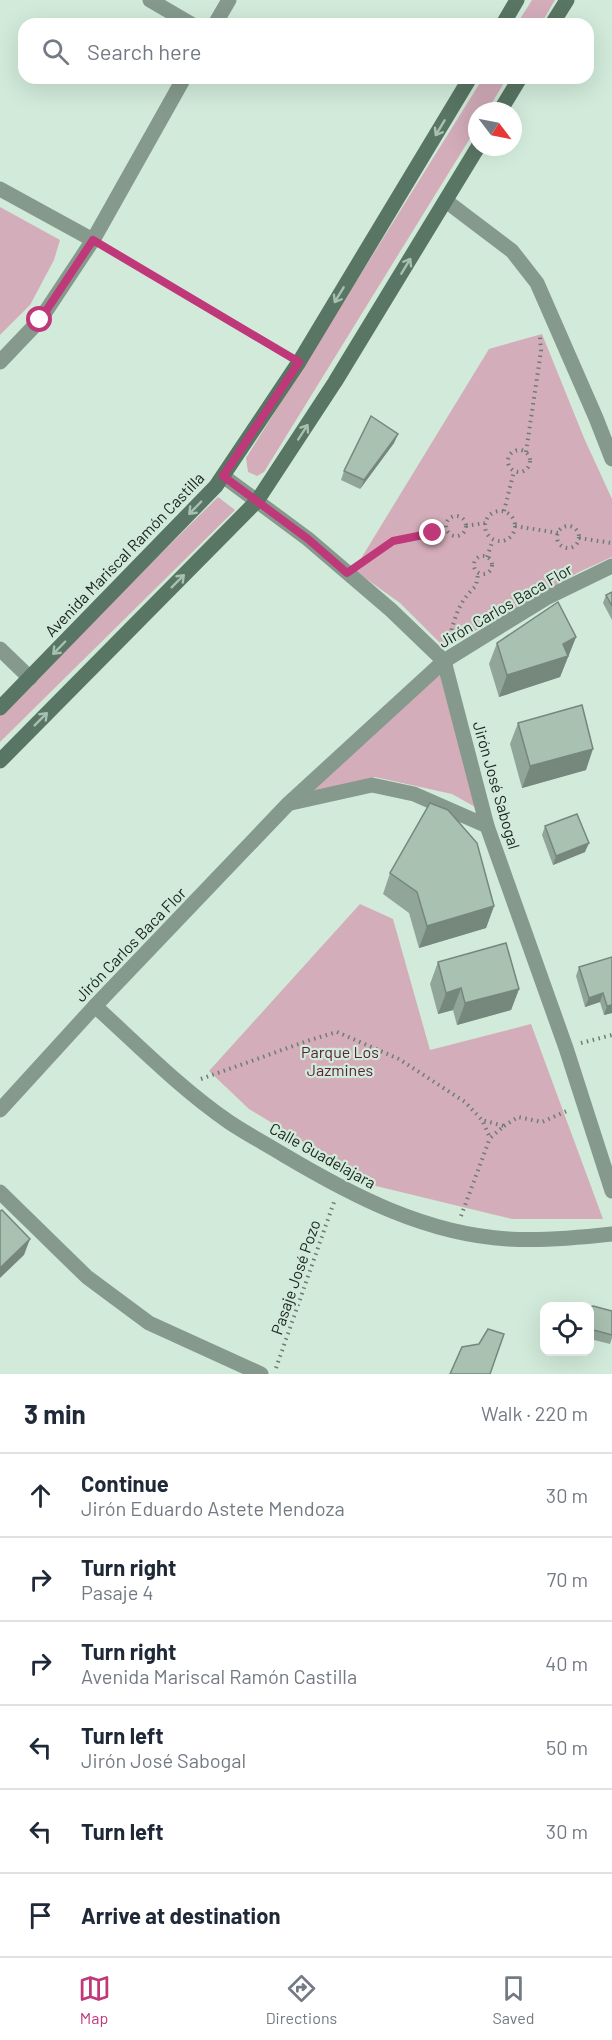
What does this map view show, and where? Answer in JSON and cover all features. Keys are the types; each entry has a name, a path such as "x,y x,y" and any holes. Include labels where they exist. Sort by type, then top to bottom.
{"main road":[{"path":"506,18 517,0"},
{"path":"556,18 567,0"},
{"name":"Avenida Mariscal Ramón Castilla","path":"0,708 216,486 299,362 466,84"},
{"path":"505,102 516,84"},
{"path":"0,761 257,501 335,382 473,156"}],"street":[{"path":"150,0 181,18"},
{"path":"218,18 229,0"},
{"path":"0,362 40,320 93,240 181,84"},
{"path":"0,189 93,240"},
{"path":"446,201 512,251 537,283 612,459"},
{"path":"223,476 308,539 391,610 444,661"},
{"name":"Jirón Carlos Baca Flor","path":"0,1110 95,1006 288,804 444,661 546,598 612,566"},
{"path":"0,649 30,678"},
{"name":"Jirón José Sabogal","path":"444,661 487,826 566,1048 612,1191"},
{"path":"288,804 372,785 414,794 487,826"},
{"name":"Calle Guadelajara","path":"95,1006 184,1086 229,1122 339,1187 395,1212 455,1231 506,1239 558,1240 612,1234"},
{"path":"0,1192 87,1277 149,1323 261,1374"}],"path":[{"path":"93,240 299,362"},
{"path":"526,452 516,451 511,455 510,466 514,471 521,472 528,468 530,461 526,452 541,351 539,328"},
{"path":"504,511 514,471"},
{"path":"504,511 512,517 515,526 514,531 503,541 493,540 486,533 485,523 494,512 504,511"},
{"path":"347,573 393,541 433,533 455,516 464,519 466,526 462,534 456,535 450,533 446,525"},
{"path":"466,526 485,523"},
{"path":"515,526 558,532"},
{"path":"570,526 578,532 579,538 575,545 565,547 559,543 558,532 563,527 570,526"},
{"path":"579,538 612,543"},
{"path":"487,557 493,540"},
{"path":"444,661 458,606 466,594 476,586 478,574 474,568 474,562 480,556 487,557 492,564 491,570 487,574 478,574"},
{"path":"184,1086 251,1060 337,1032 399,1059 465,1102 482,1120 490,1138"},
{"path":"566,1048 612,1035"},
{"path":"455,1231 490,1138 518,1117 542,1122 571,1109 587,1113"},
{"path":"482,1120 504,1126"},
{"name":"Pasaje José Pozo","path":"274,1374 339,1187"}],"green space":[{"path":"532,0 555,0 544,18 521,18"},
{"path":"479,84 503,84 492,102 468,102"},
{"path":"468,102 468,142 264,472 257,476 248,472 246,458"},
{"path":"0,207 60,240 54,260 30,305 0,335"},
{"path":"542,334 584,438 612,499 612,557 579,572 445,648 400,603 354,570 489,349"},
{"path":"218,497 235,510 0,742 0,713"},
{"path":"441,671 477,808 452,794 375,777 308,795"},
{"name":"Parque Los Jazmines","path":"360,904 393,919 430,1050 531,1024 603,1219 512,1219 376,1186 249,1109 209,1071"}],"building":[{"path":"371,416 398,434 364,480 344,471"},
{"path":"612,592 612,606 606,595"},
{"path":"558,602 576,637 563,644 568,656 507,675 497,643"},
{"path":"582,705 593,749 530,766 518,723"},
{"path":"430,803 448,810 477,843 494,906 427,926 417,892 390,873"},
{"path":"577,814 589,843 556,856 545,826"},
{"path":"506,943 519,989 465,1003 461,988 446,993 438,962"},
{"path":"612,957 612,1005 607,1006 603,993 589,998 579,967"},
{"path":"2,1210 30,1239 0,1268 0,1211"},
{"path":"594,1306 612,1311 612,1335 594,1330"},
{"path":"488,1329 504,1334 490,1374 450,1374 462,1347 479,1344"}],"route":[{"path":"40,320 93,240 299,362 223,476 308,539 347,573 393,541 433,533"}]}
